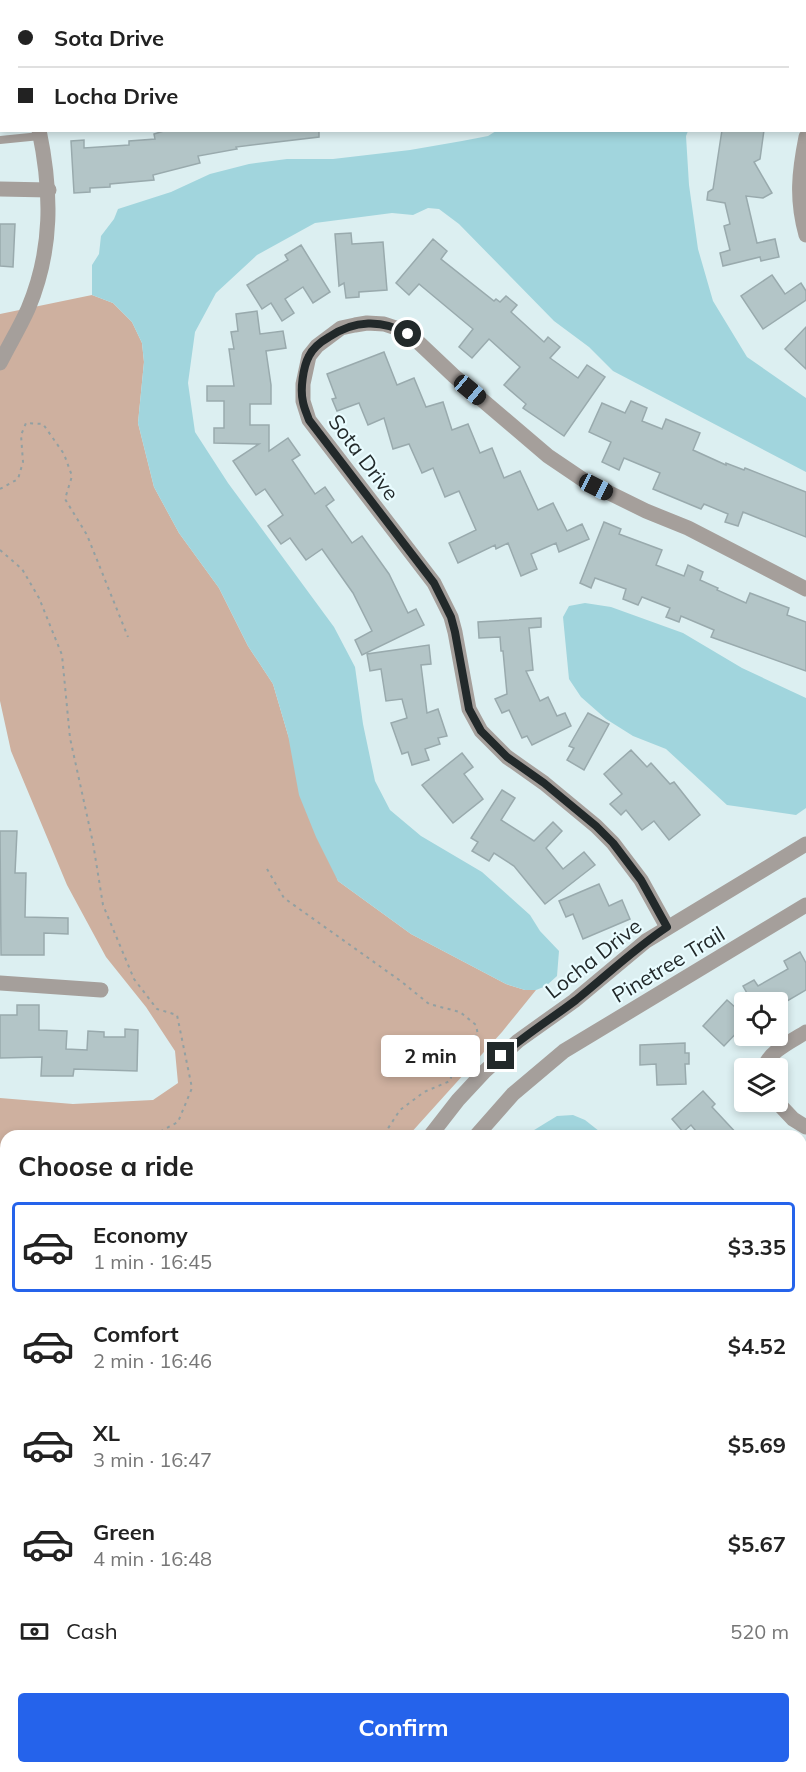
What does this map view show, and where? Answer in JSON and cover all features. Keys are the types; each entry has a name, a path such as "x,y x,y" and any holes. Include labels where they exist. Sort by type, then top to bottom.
{"street":[{"path":"0,363 28,309 39,278 46,247 49,190 39,133"},
{"path":"806,137 799,170 798,189 806,235"},
{"path":"0,189 49,190"},
{"name":"Sota Drive","path":"667,927 641,880 613,843 544,783 507,757 481,731 469,709 451,617 434,583 309,420 303,401 305,369 309,356 324,340 341,328 367,323 384,324 396,328 417,341 454,376 548,456 585,481 646,511 688,528 806,590"},
{"name":"Locha Drive","path":"435,1130 478,1079 518,1041 574,1001 646,941 806,844"},
{"name":"Pinetree Trail","path":"481,1130 513,1094 564,1051 806,905"},
{"path":"0,983 101,990"},
{"path":"770,1058 806,1032"},
{"path":"786,1112 806,1127"}],"lane":[{"path":"0,140 39,133"}],"path":[{"path":"0,489 18,479 23,462 21,435 26,423 43,424 64,454 72,476 65,499 87,536 128,637"},
{"path":"0,550 22,569 39,598 62,655 70,738 93,843 103,905 134,978 158,1009 177,1015 192,1088 178,1122 163,1130"},
{"path":"267,869 284,898 402,982 429,1004 460,1012 476,1025 478,1035 460,1041 450,1081 424,1092 400,1110 387,1130"}],"shaded area":[{"path":"92,295 113,303 132,322 142,343 144,362 138,423 154,487 179,533 219,588 248,646 273,684 338,881 411,934 506,984 525,990 536,990 502,1032 414,1130 0,1130 0,1098 73,1104 153,1100 178,1083 175,1051 146,1007 106,957 67,885 11,751 0,701 0,314"}],"water":[{"path":"494,132 688,132 689,185 698,249 713,301 747,357 806,398 806,472 613,371 589,347 554,321 459,224 439,209 428,208 413,215 392,213 315,223 257,255 216,293 195,332 188,383 195,432 228,483 334,627 355,667 363,724 375,781 390,810 421,836 482,872 530,915 540,931 559,951 557,976 546,986 536,990 525,990 506,984 411,934 338,881 316,837 299,795 288,735 273,684 248,646 219,588 179,533 154,487 138,423 144,362 142,343 132,322 113,303 92,295 92,265 99,254 101,236 114,219 118,209 171,192 210,174 249,164 287,159 333,159 410,150 488,136"},
{"path":"585,603 611,607 683,633 742,668 806,698 806,808 796,815 727,805 666,749 633,736 606,719 581,697 569,679 563,617 569,606"},
{"path":"573,1115 585,1120 598,1130 534,1130 557,1116"}],"building":[{"path":"160,132 319,132 319,137 236,147 237,149 198,156 200,163 153,175 154,180 110,184 110,187 90,188 90,192 74,193 71,141 84,140 84,148 129,145 129,141 155,139 154,134"},
{"path":"722,132 764,132 760,159 754,162 772,193 763,198 746,196 757,243 775,239 779,257 761,261 760,257 723,266 720,253 730,250 724,226 730,224 725,203 707,200 708,192 713,189"},
{"path":"0,224 15,224 13,267 0,266"},
{"path":"351,233 352,244 383,242 387,290 359,292 359,297 346,298 344,283 339,286 335,234"},
{"path":"433,239 447,251 441,259 494,301 496,299 500,302 506,296 517,305 511,312 544,342 548,337 560,347 550,358 578,378 587,365 605,377 564,436 523,408 526,404 504,385 520,367 489,339 472,358 459,347 473,329 419,284 409,295 396,283"},
{"path":"301,245 330,292 313,303 303,287 285,299 294,313 282,321 271,303 262,309 247,285 288,260 285,255"},
{"path":"772,275 785,294 801,283 806,291 806,300 763,329 741,296"},
{"path":"257,311 260,334 283,331 286,348 266,351 271,404 250,404 250,425 269,425 269,451 288,438 300,455 292,460 315,494 325,487 334,500 326,506 352,543 362,536 389,574 408,613 416,609 424,625 362,655 355,640 372,631 353,593 322,549 306,560 290,538 281,544 268,526 283,515 265,489 256,495 233,461 259,444 214,443 214,428 224,428 224,401 207,401 207,386 234,386 229,349 234,349 231,332 238,331 236,314"},
{"path":"806,327 806,369 785,349"},
{"path":"384,352 397,385 414,378 426,407 443,402 452,430 468,424 480,453 492,448 504,478 520,471 538,510 553,503 567,531 582,524 589,539 559,552 556,543 531,554 537,569 521,576 508,543 496,549 495,545 458,563 449,543 476,530 459,491 445,497 433,468 422,473 409,444 393,449 384,418 368,425 359,403 337,411 332,399 336,398 327,374"},
{"path":"631,401 647,408 642,421 662,429 666,419 700,433 693,450 726,465 726,463 744,470 745,468 806,492 806,537 743,512 738,526 725,522 728,514 704,504 701,509 653,489 660,473 624,458 619,470 602,462 611,442 589,432 602,403 625,413"},
{"path":"604,522 621,529 619,534 662,550 656,565 684,576 688,565 703,572 700,580 746,603 750,593 789,608 787,615 806,622 806,671 711,637 714,630 681,616 679,622 666,617 670,608 642,597 638,605 623,599 626,589 595,578 591,588 580,583"},
{"path":"541,618 541,627 529,628 533,670 526,671 540,701 548,697 557,716 565,713 571,726 532,745 527,736 522,738 509,710 502,713 495,699 507,694 500,637 479,638 478,622"},
{"path":"429,645 431,664 421,665 427,713 438,709 447,736 438,738 440,744 425,749 429,760 412,765 408,752 402,754 391,723 407,718 402,699 386,701 381,669 370,671 367,654"},
{"path":"588,713 609,724 584,770 567,760 574,748 569,746"},
{"path":"631,750 647,767 651,763 670,784 674,782 700,815 669,840 654,821 642,830 626,810 621,815 610,804 622,794 604,774"},
{"path":"462,753 473,767 464,774 483,799 453,823 422,785"},
{"path":"502,790 515,798 501,820 534,841 553,822 562,831 546,848 563,869 584,852 595,865 545,904 514,866 494,853 489,861 472,851 478,842 471,838"},
{"path":"0,831 17,831 15,873 26,873 25,917 68,918 68,934 44,933 44,955 1,955"},
{"path":"599,884 609,906 622,900 630,919 583,939 573,914 566,917 559,901"},
{"path":"800,952 806,963 806,990 788,1001 788,992 746,992 743,986 754,980 758,986 788,969 784,961"},
{"path":"727,1000 734,1006 734,1036 724,1046 703,1026"},
{"path":"17,1005 39,1005 39,1030 67,1031 66,1049 87,1050 88,1031 104,1032 104,1037 125,1037 125,1029 138,1030 137,1071 74,1069 73,1076 41,1076 42,1057 0,1058 0,1015 17,1015"},
{"path":"685,1043 685,1053 689,1053 689,1064 685,1064 686,1084 657,1085 656,1064 640,1065 640,1045"},
{"path":"703,1091 715,1104 712,1107 733,1130 695,1130 691,1125 685,1130 681,1130 672,1119"}],"route":[{"path":"408,334 384,324 367,323 341,328 317,346 309,356 303,384 303,401 309,420 434,583 451,617 469,709 481,731 507,757 528,774 544,783 613,843 641,880 667,927 646,941 574,1001 501,1056"}]}
